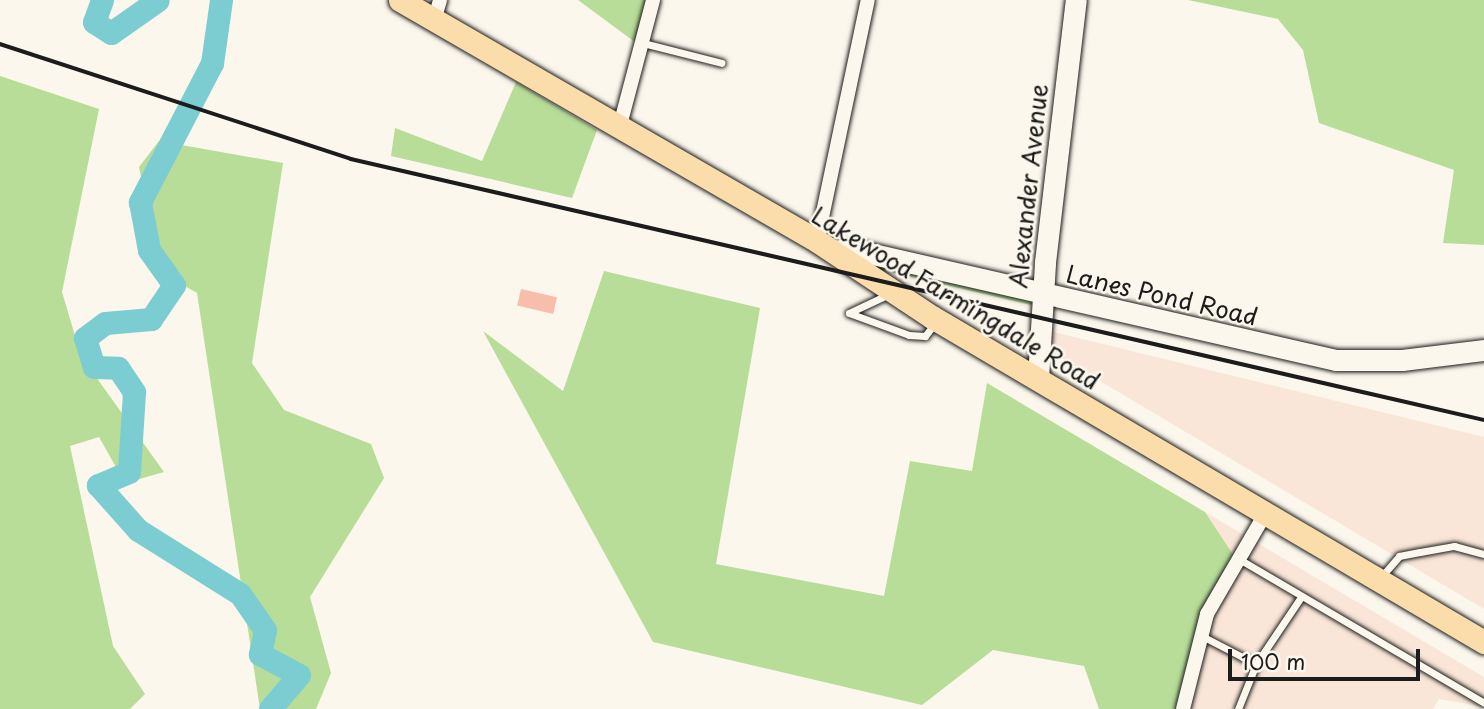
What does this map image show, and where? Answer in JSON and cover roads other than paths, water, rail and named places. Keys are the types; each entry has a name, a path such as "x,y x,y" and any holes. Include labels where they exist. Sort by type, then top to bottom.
{"main road":[{"name":"Lakewood Farmingdale Road","path":"400,0 437,10 619,129 824,245 937,320 1484,642"}],"street":[{"path":"619,129 653,0"},
{"path":"824,245 824,193 868,0"},
{"name":"Alexander Avenue","path":"1038,378 1043,293 1076,0"},
{"name":"Lanes Pond Road","path":"824,245 1336,360 1484,350"},
{"path":"1183,709 1199,635 1238,559 1265,514"}],"lane":[{"path":"643,43 722,62"},
{"path":"892,292 849,313 909,335 925,336 937,320"},
{"path":"1378,580 1399,556 1454,546 1484,554"},
{"path":"1238,559 1484,703"},
{"path":"1238,709 1256,664 1301,597"},
{"path":"1199,635 1256,664"}],"waterway":[{"path":"102,0 94,22 111,33 158,0"},
{"path":"221,0 212,63 140,202 149,250 174,285 151,319 105,323 85,338 94,367 118,368 134,392 129,472 98,485 138,530 240,594 265,630 260,654 299,675 270,709"}],"railway":[{"path":"0,44 351,159 1484,420"}]}
